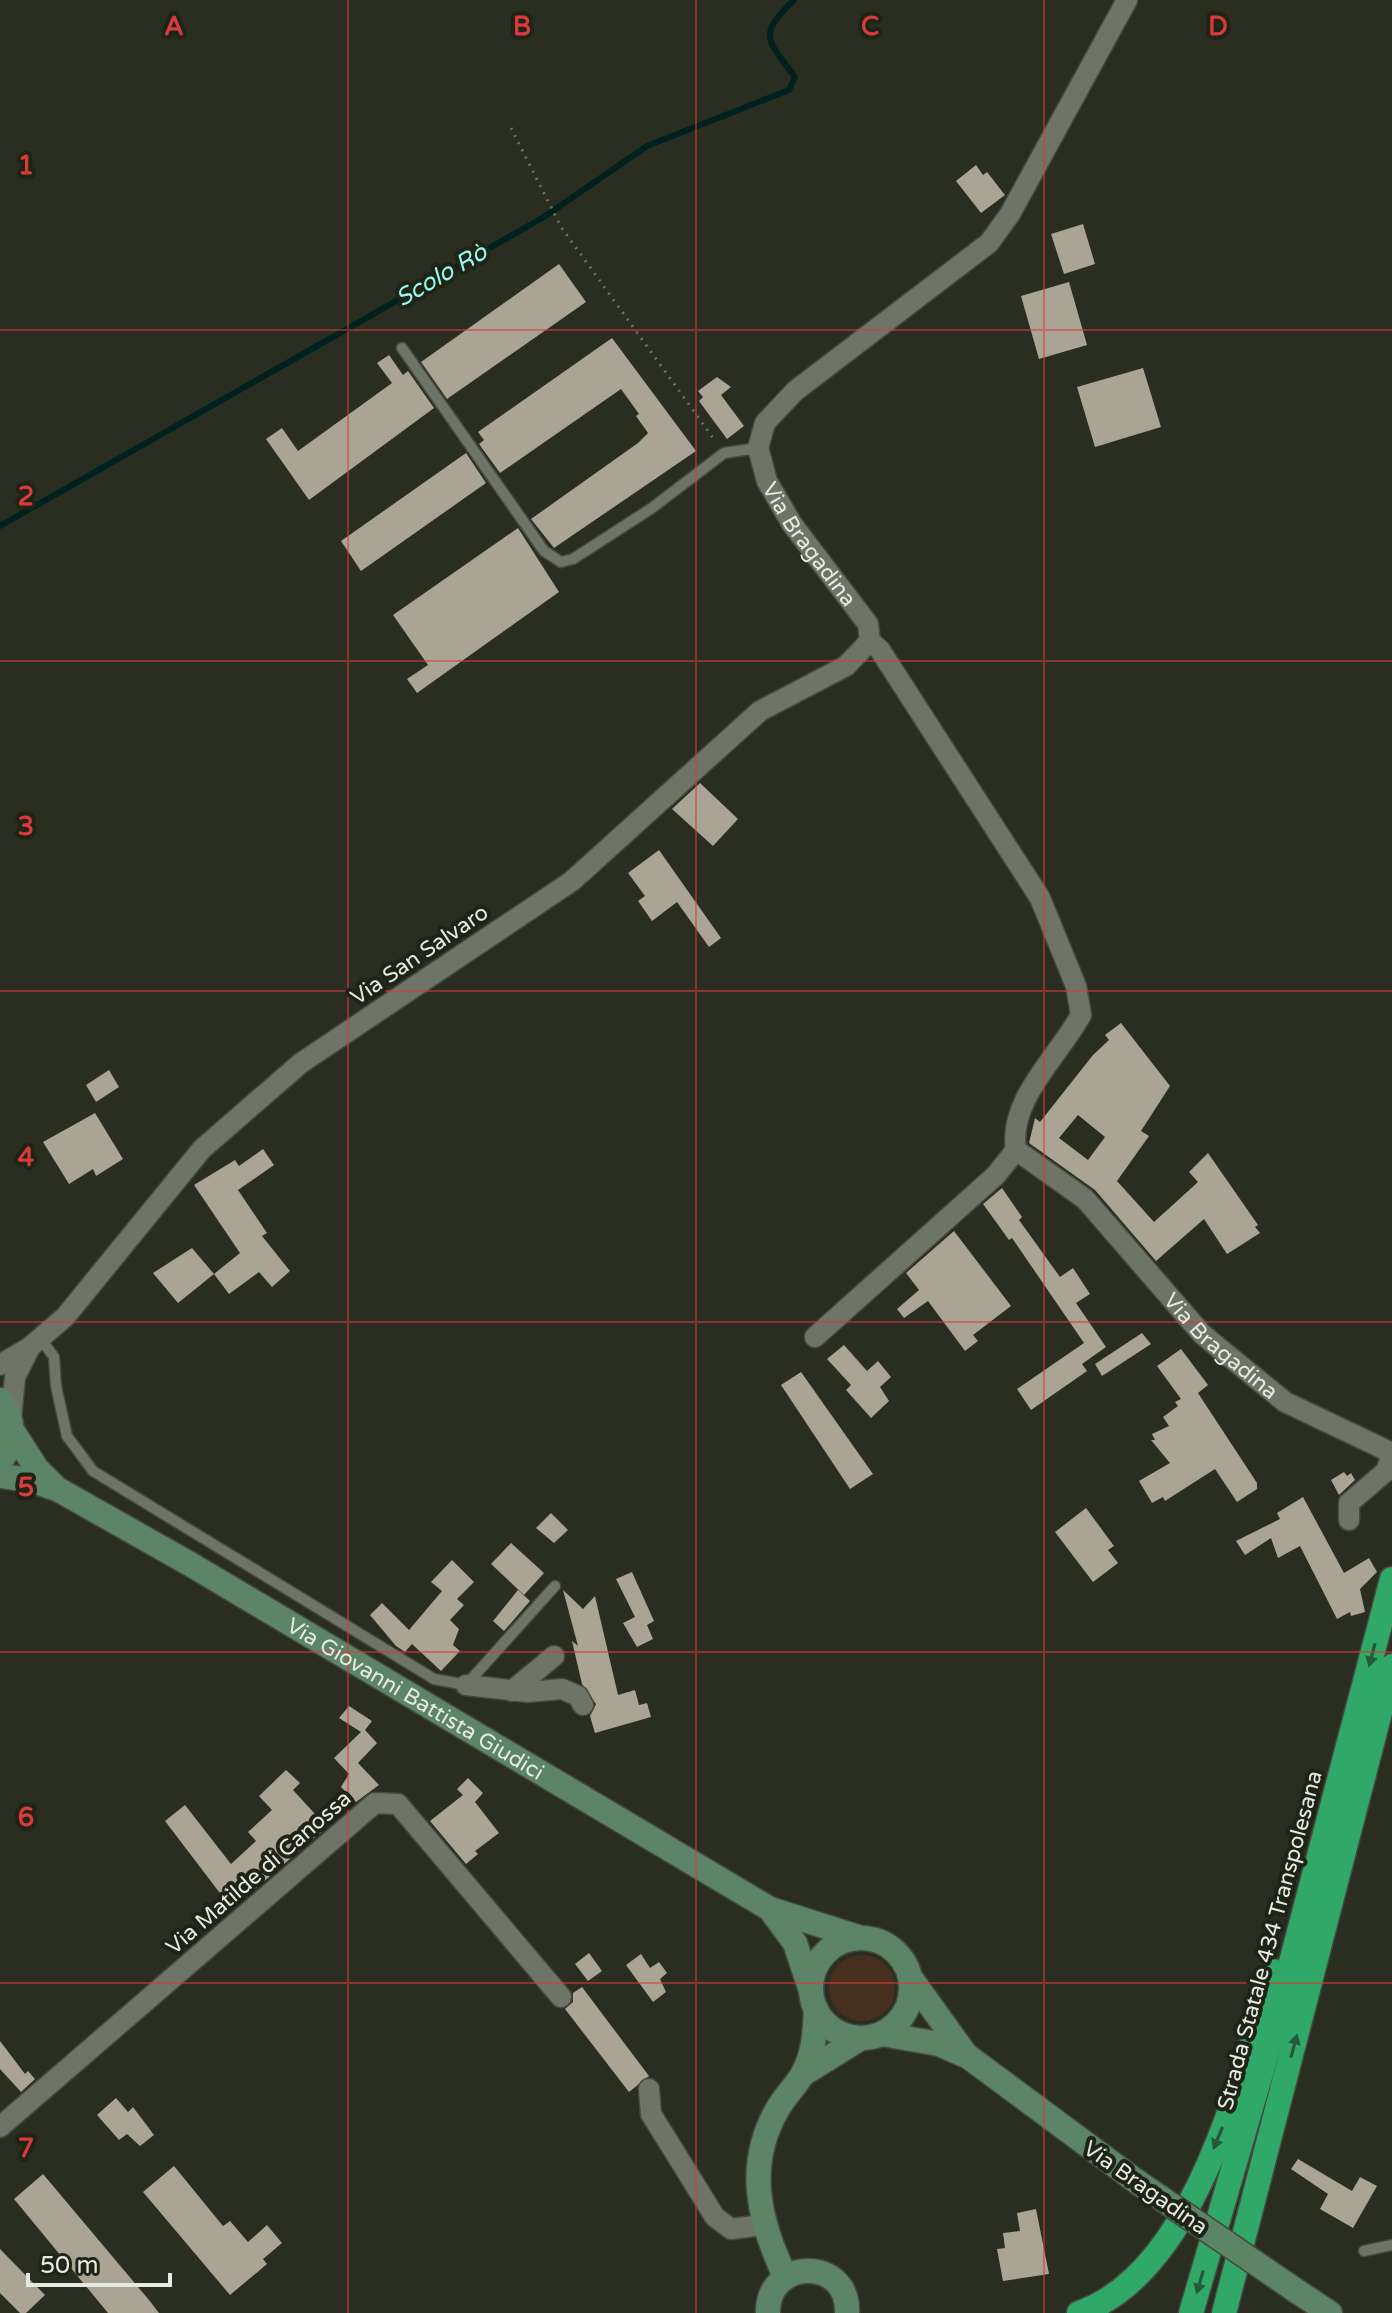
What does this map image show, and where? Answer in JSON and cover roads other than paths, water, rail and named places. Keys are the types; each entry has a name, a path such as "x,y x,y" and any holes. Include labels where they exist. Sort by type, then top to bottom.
{"highway":[{"name":"Strada Statale 434 Transpolesana","path":"1191,2313 1269,2046 1392,1579"},
{"path":"1224,2313 1392,1666"},
{"path":"1325,1927 1361,1846 1392,1728"},
{"path":"1079,2313 1111,2298 1141,2274 1191,2197 1220,2134 1282,1942 1319,1854"}],"main road":[{"path":"0,1461 10,1444 8,1417"},
{"name":"Via Giovanni Battista Giudici","path":"8,1417 37,1469 59,1490"},
{"name":"Via Giovanni Battista Giudici","path":"0,1476 31,1480 59,1490 231,1588 770,1909 858,1937"},
{"name":"Via Giovanni Battista Giudici","path":"770,1909 795,1943 813,2000"},
{"path":"785,2276 763,2225 757,2168 763,2138 777,2109 803,2074 811,2054 818,1961 842,1941 858,1937 870,1938 893,1948 902,1957 912,1980 906,2012 872,2036 803,2074"},
{"name":"Via Bragadina","path":"912,1980 966,2055"},
{"path":"813,2000 834,2030 872,2036"},
{"name":"Via Bragadina","path":"872,2036 939,2044 966,2055 1136,2181 1330,2313"},
{"path":"768,2313 771,2291 785,2276 805,2269 825,2273 841,2287 847,2313"}],"street":[{"path":"758,448 765,423 795,391 989,243 1010,214 1127,0"},
{"name":"Via Bragadina","path":"758,448 767,481 792,524 868,624 870,641 880,650 1040,898 1076,986 1081,1015 1031,1090 1013,1131 1016,1150 1085,1199 1202,1334 1285,1402 1386,1450 1391,1460 1385,1472 1349,1503 1349,1520"},
{"name":"Via San Salvaro","path":"0,1365 65,1317 202,1149 301,1063 572,881 760,711 846,666 870,641"},
{"path":"815,1337 996,1175 1016,1150"},
{"name":"Via San Salvaro","path":"8,1417 15,1377 35,1342"},
{"path":"512,1691 554,1656"},
{"path":"466,1685 512,1691 562,1689 578,1696 583,1705"},
{"name":"Via Matilde di Canossa","path":"0,2127 375,1803 398,1804 561,1997"},
{"path":"649,2089 651,2114 715,2217 731,2229 763,2225"}],"lane":[{"path":"402,348 544,551 561,562 573,559 652,508 724,453 758,448"},
{"path":"35,1342 54,1357 56,1386 67,1436 93,1471 434,1679 466,1685 555,1586"},
{"path":"1364,2251 1392,2245"}],"waterway":[{"name":"Scolo Rò","path":"0,526 544,217 647,146 789,90 795,77 770,38 775,22 794,0"}]}
